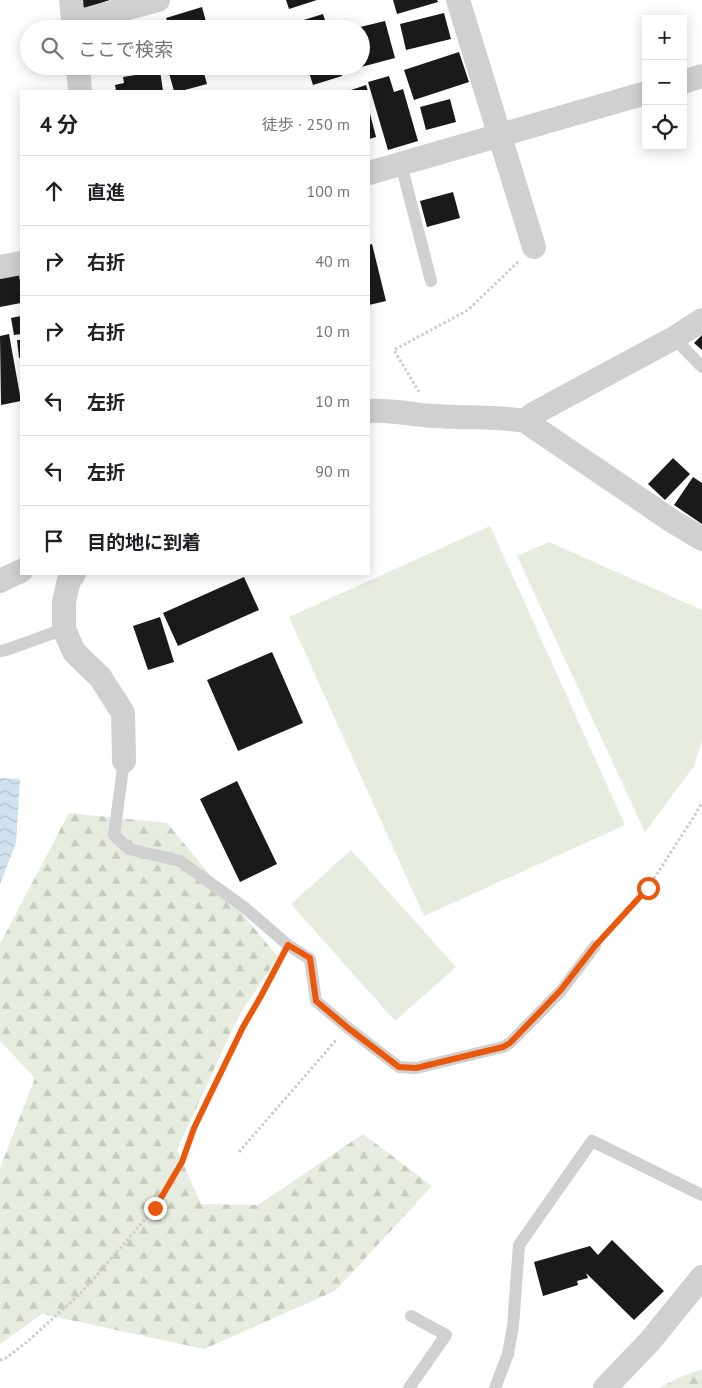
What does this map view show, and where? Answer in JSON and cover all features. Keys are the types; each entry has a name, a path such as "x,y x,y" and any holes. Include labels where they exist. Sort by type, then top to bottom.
{"street":[{"path":"71,0 73,20"},
{"path":"93,20 158,0"},
{"path":"458,0 534,247"},
{"path":"79,75 80,90"},
{"path":"687,81 702,76"},
{"path":"370,173 642,94"},
{"path":"0,267 20,263"},
{"path":"525,421 533,414 674,338 702,320"},
{"path":"370,411 381,410 433,416 500,418 525,421 649,506 702,539"},
{"path":"0,581 20,571"},
{"path":"73,575 69,580 64,602 64,629 74,652 100,677 123,713 124,761"},
{"path":"605,1388 650,1341 702,1277"}],"lane":[{"path":"401,164 430,281"},
{"path":"674,338 702,367"},
{"path":"0,651 64,629"},
{"path":"124,761 114,834 129,849 180,861 244,907 288,945 310,958 316,1001 399,1067 416,1068 503,1047 510,1043 560,991 595,946"},
{"path":"495,1388 508,1354 513,1326 519,1244 592,1141 702,1195"},
{"path":"409,1388 446,1335 411,1316"}],"path":[{"path":"433,416 394,350 468,310 534,247"},
{"path":"595,946 648,888 702,803"},
{"path":"0,1360 6,1358 28,1342 82,1292 155,1208 182,1162 194,1128 239,1035 288,945"},
{"path":"239,1152 348,1028"}],"green space":[{"path":"490,526 625,825 424,916 289,617"},
{"path":"549,542 702,610 702,741 694,766 645,832 517,556"},
{"path":"69,813 167,823 278,957 238,1017 177,1150 201,1204 258,1205 363,1134 432,1186 335,1291 204,1349 42,1314 0,1344 0,1168 35,1078 0,1041 0,944"},
{"path":"351,850 456,967 395,1021 291,904"},
{"path":"702,1369 702,1388 659,1388 678,1378"}],"water":[{"path":"0,778 20,779 16,843 0,884"}],"building":[{"path":"79,0 110,0 82,9"},
{"path":"286,0 317,0 289,9"},
{"path":"393,0 437,0 438,2 397,14"},
{"path":"202,7 206,20 167,20 166,18"},
{"path":"444,13 451,39 406,50 400,24"},
{"path":"323,14 325,20 304,20"},
{"path":"385,21 395,58 370,65 370,25"},
{"path":"459,52 469,82 414,100 404,70"},
{"path":"161,75 163,90 116,90 115,85 124,83 123,77"},
{"path":"170,75 204,75 207,84 185,90 174,90"},
{"path":"310,75 342,75 342,76 313,85"},
{"path":"389,76 394,92 403,89 418,141 388,150 368,82"},
{"path":"366,85 368,90 351,90"},
{"path":"450,99 456,122 426,130 420,107"},
{"path":"370,114 376,137 370,139"},
{"path":"453,192 460,218 427,227 420,201"},
{"path":"372,244 386,301 370,305 370,245"},
{"path":"19,274 20,303 0,307 0,277"},
{"path":"20,316 20,334 14,335 11,318"},
{"path":"9,334 20,395 20,401 1,405 0,336"},
{"path":"702,335 702,350 694,343"},
{"path":"17,340 20,340 19,358"},
{"path":"673,458 690,474 665,500 648,484"},
{"path":"693,477 702,483 702,524 674,505"},
{"path":"244,577 259,610 178,646 163,613"},
{"path":"160,617 174,662 148,670 133,626"},
{"path":"272,652 303,723 238,751 207,680"},
{"path":"237,781 277,864 240,882 200,799"},
{"path":"612,1240 664,1291 634,1320 586,1273 588,1278 577,1281 578,1285 543,1296 534,1262 590,1246 598,1255"}],"route":[{"path":"155,1208 182,1162 194,1128 243,1027 288,945 310,958 316,1001 399,1067 416,1068 503,1047 510,1043 560,991 595,946 648,888"}]}
